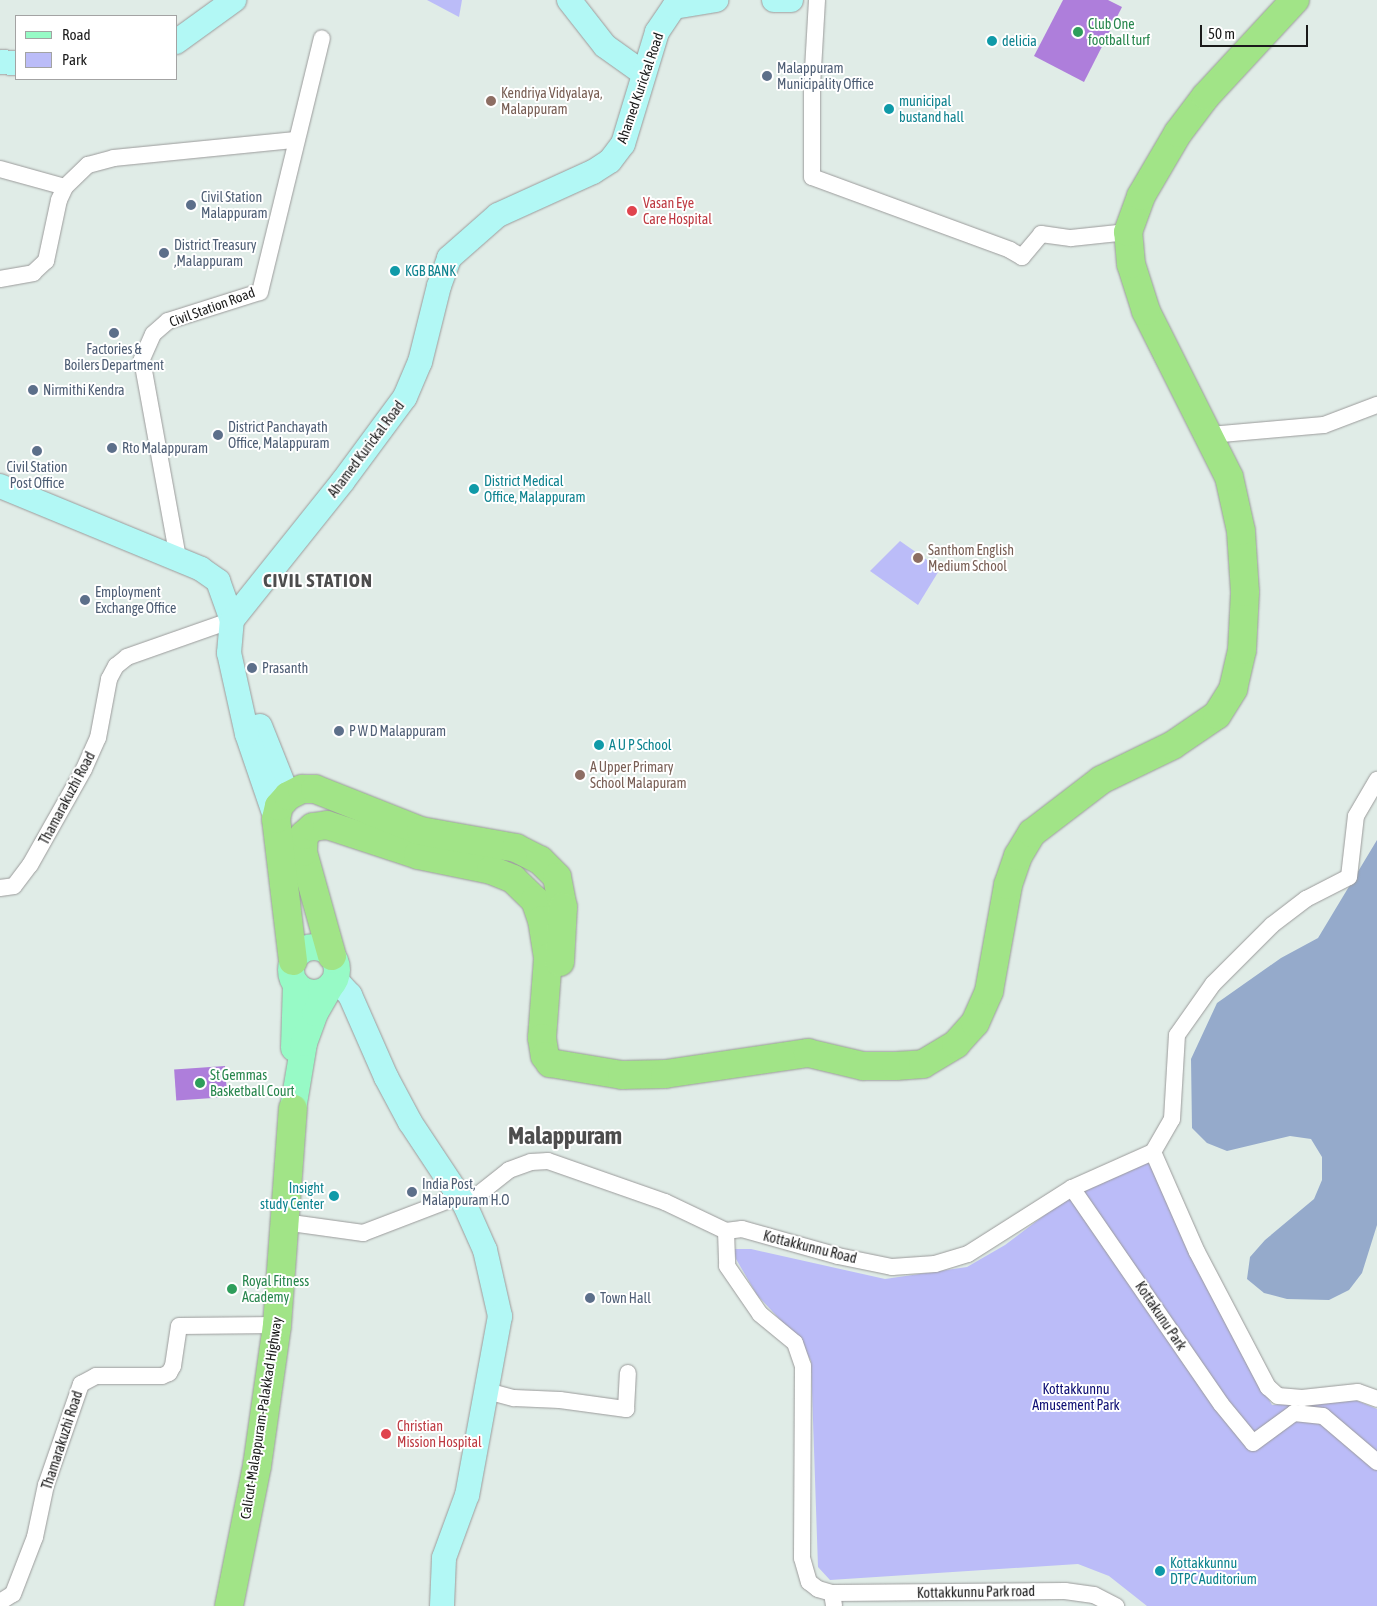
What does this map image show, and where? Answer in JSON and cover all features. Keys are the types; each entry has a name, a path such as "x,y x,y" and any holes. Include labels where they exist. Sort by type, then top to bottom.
{"highway":[{"path":"332,973 302,852 304,835 313,827 327,825 418,855 491,870 513,879 535,900 542,920 548,958 542,1031 545,1056 550,1063 622,1075 665,1074 808,1053 863,1066 896,1066 924,1064 956,1044 975,1022 989,991 1008,885 1018,856 1032,834 1101,780 1173,744 1217,715 1233,689 1242,650 1245,592 1241,531 1229,477 1146,311 1131,264 1128,232 1141,196 1178,133 1206,96 1295,0"},
{"path":"282,807 302,789 315,789 421,830 516,848 540,860 557,878 563,907 552,1027 555,1051 573,1067"},
{"name":"Calicut-Malappuram-Palakkad Highway","path":"282,807 294,972"},
{"name":"Calicut-Malappuram-Palakkad Highway","path":"229,1606 257,1466 277,1324 293,1109"}],"main road":[{"path":"569,0 605,46 643,73"},
{"name":"Ahamed Kurickal Road","path":"232,620 343,481 405,397 420,362 438,286 449,258 498,215 593,172 610,161 622,144 657,32 671,4 716,0"},
{"path":"774,0 791,0"},
{"path":"178,40 230,1"},
{"path":"0,62 15,63"},
{"path":"0,486 178,558 218,580 232,620 230,653 247,734 282,807"},
{"path":"332,973 313,993 294,972 303,950 311,947 326,950 332,973 350,995 386,1077 410,1122 463,1201 485,1250 500,1316 467,1495 444,1558 442,1606"},
{"name":"Calicut-Malappuram-Palakkad Highway","path":"293,1109 294,972"},
{"name":"Calicut-Malappuram-Palakkad Highway","path":"293,1109 304,1043 314,1013 332,973"}],"street":[{"path":"817,0 812,87 812,177 1010,250 1022,257 1040,234 1071,238 1128,232"},
{"name":"Civil Station Road","path":"178,558 142,359 153,334 168,322 260,292 295,140 322,38"},
{"path":"0,279 33,273 46,261 59,200 65,187 88,165 114,158 295,140"},
{"path":"0,169 65,187"},
{"path":"1210,436 1324,425 1377,405"},
{"name":"Thamarakuzhi Road","path":"0,888 14,886 30,865 84,770 98,738 109,679 116,666 127,657 232,620"},
{"path":"1377,780 1356,816 1349,877 1306,899 1272,925 1213,984 1177,1035 1172,1119 1153,1152 1197,1252 1268,1387 1278,1396 1302,1398 1358,1392 1377,1399"},
{"name":"Kottakkunnu Road","path":"284,1222 363,1233 463,1201 509,1170 531,1162 548,1161 665,1202 726,1230 742,1229 838,1256 892,1266 935,1264 968,1254 1072,1188 1153,1152"},
{"name":"Kottakunu Park","path":"1072,1188 1221,1404 1253,1443 1294,1413 1324,1416 1377,1462"},
{"path":"726,1230 727,1266 760,1314 795,1343 803,1366 802,1558 809,1582 833,1600"},
{"name":"Thamarakuzhi Road","path":"0,1602 12,1594 35,1537 46,1485 81,1384 96,1376 162,1376 168,1373 173,1366 179,1326 277,1324"},
{"path":"487,1391 514,1398 560,1400 626,1409 628,1373"},
{"name":"Kottakkunnu Park road","path":"833,1600 1065,1590 1094,1595 1116,1606"}],"shaded area":[{"name":"Club One football turf","path":"1063,0 1108,0 1122,7 1084,82 1034,56"},
{"path":"1377,840 1377,1225 1362,1273 1349,1290 1329,1300 1287,1299 1264,1293 1247,1279 1250,1257 1265,1240 1314,1199 1322,1180 1322,1157 1311,1139 1290,1136 1227,1151 1207,1143 1192,1128 1191,1059 1217,1003 1281,958 1318,938"},
{"name":"St Gemmas Basketball Court","path":"225,1066 227,1097 176,1100 174,1070"}],"green space":[{"path":"427,0 462,0 459,17"},
{"path":"900,541 940,569 918,605 870,571"},
{"name":"Kottakkunnu Amusement Park","path":"1152,1157 1222,1314 1272,1405 1353,1399 1377,1409 1377,1606 1147,1606 1109,1576 1078,1564 830,1580 818,1567 811,1361 799,1340 757,1295 736,1259 734,1249 751,1249 885,1279 967,1267 1005,1245 1075,1192"}],"place":[{"name":"Club One football turf","path":"1078,32"},
{"name":"delicia","path":"992,41"},
{"name":"Malappuram Municipality Office","path":"767,76"},
{"name":"Kendriya Vidyalaya, Malappuram","path":"491,101"},
{"name":"municipal bustand hall","path":"889,109"},
{"name":"Civil Station Malappuram","path":"191,205"},
{"name":"Vasan Eye Care Hospital","path":"632,211"},
{"name":"District Treasury ,Malappuram","path":"164,253"},
{"name":"KGB BANK","path":"395,271"},
{"name":"Factories & Boilers Department","path":"114,333"},
{"name":"Nirmithi Kendra","path":"33,390"},
{"name":"District Panchayath Office, Malappuram","path":"218,435"},
{"name":"Rto Malappuram","path":"112,448"},
{"name":"Civil Station Post Office","path":"37,451"},
{"name":"District Medical Office, Malappuram","path":"474,489"},
{"name":"Santhom English Medium School","path":"918,558"},
{"name":"Employment Exchange Office","path":"85,600"},
{"name":"Prasanth","path":"252,668"},
{"name":"P W D Malappuram","path":"339,731"},
{"name":"A U P School","path":"599,745"},
{"name":"A Upper Primary School Malapuram","path":"580,775"},
{"name":"St Gemmas Basketball Court","path":"200,1083"},
{"name":"India Post, Malappuram H.O","path":"412,1192"},
{"name":"Insight study Center","path":"334,1196"},
{"name":"Royal Fitness Academy","path":"232,1289"},
{"name":"Town Hall","path":"590,1298"},
{"name":"Christian Mission Hospital","path":"386,1434"},
{"name":"Kottakkunnu DTPC Auditorium","path":"1160,1571"}],"district":[{"name":"CIVIL STATION","path":"318,581"},
{"name":"Malappuram","path":"565,1136"}]}
